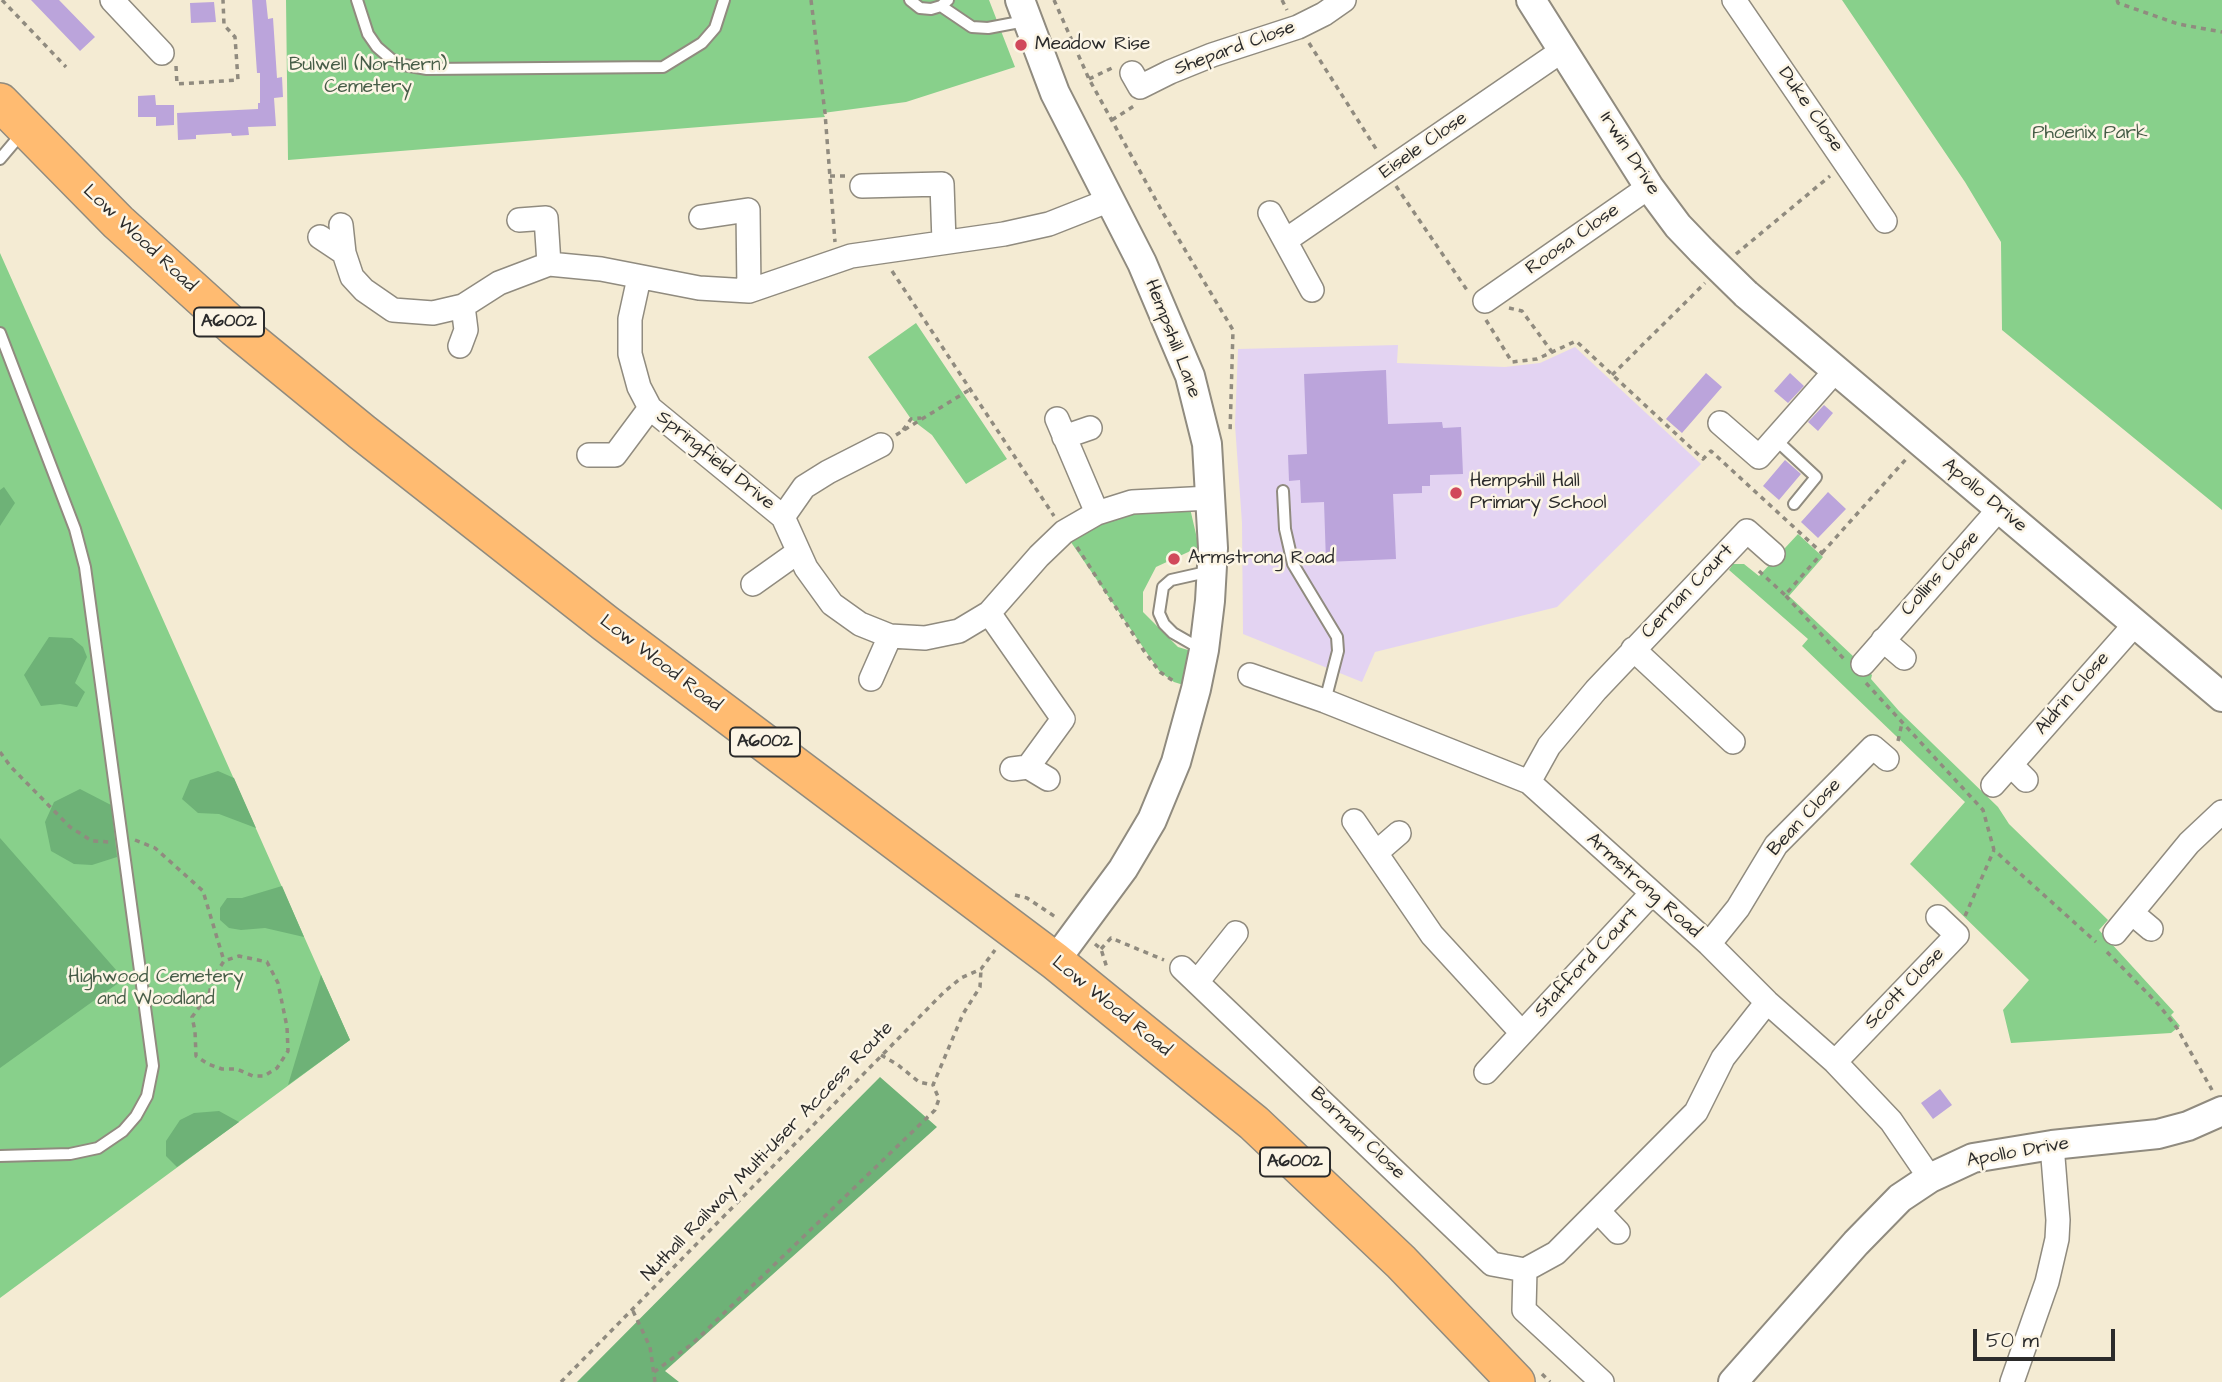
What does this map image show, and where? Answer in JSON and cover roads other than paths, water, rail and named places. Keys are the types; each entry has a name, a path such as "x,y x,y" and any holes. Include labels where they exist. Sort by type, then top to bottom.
{"main road":[{"name":"Low Wood Road","path":"0,102 128,231 235,328 362,432 605,623 1055,961 1254,1123 1401,1262 1516,1382"}],"street":[{"path":"111,0 162,53"},
{"name":"Shepard Close","path":"1132,73 1140,87 1212,55 1298,27 1344,0"},
{"name":"Irwin Drive","path":"1531,0 1649,187 1678,226 1746,294"},
{"name":"Duke Close","path":"1734,0 1885,221"},
{"name":"Hempshill Lane","path":"1024,10 1055,93 1142,263 1190,376 1207,444 1213,571 1204,650 1176,762 1152,820 1123,869 1055,961"},
{"name":"Eisele Close","path":"1286,240 1563,50"},
{"path":"862,186 942,184 944,242"},
{"name":"Roosa Close","path":"1497,301 1649,187"},
{"path":"341,225 344,253 352,277 363,290 393,310 433,313 463,306 499,283 549,264 729,292 750,291 835,261 880,251 1004,234 1049,223 1110,200"},
{"path":"701,217 748,210 750,291"},
{"path":"1270,213 1312,290"},
{"path":"519,220 546,218 549,264"},
{"path":"320,237 344,253"},
{"name":"Springfield Drive","path":"639,278 630,318 631,354 639,387 650,408 783,517 806,568 832,604 860,624 890,636 925,638 959,631 989,613 1064,532 1097,513 1132,502 1210,498"},
{"name":"Apollo Drive","path":"1746,294 2222,697"},
{"path":"460,346 466,330 463,306"},
{"path":"1720,423 1759,457 1836,370"},
{"name":"Springfield Drive","path":"589,455 615,455 650,408"},
{"path":"1090,428 1061,428 1097,513"},
{"path":"783,517 804,487 828,471 881,445"},
{"name":"Collins Close","path":"1863,664 1999,509"},
{"name":"Cernan Court","path":"1529,782 1549,746 1633,649 1747,531 1773,554"},
{"path":"753,584 798,552"},
{"path":"989,613 1063,719 1020,768 1048,779"},
{"name":"Aldrin Close","path":"1993,785 2018,772 2136,623"},
{"path":"871,679 890,636"},
{"path":"1883,640 1904,657"},
{"name":"Cernan Court","path":"1633,649 1733,742"},
{"name":"Armstrong Road","path":"1250,676 1325,701 1529,782 1709,944 1767,1002 1836,1062 1891,1121 1930,1178"},
{"name":"Bean Close","path":"1709,944 1738,908 1776,845 1872,747 1887,759"},
{"path":"2115,933 2189,843 2222,811"},
{"name":"Stafford Court","path":"1354,821 1432,935 1522,1033"},
{"path":"1377,852 1399,833"},
{"name":"Stafford Court","path":"1486,1072 1652,893"},
{"path":"2132,913 2151,929"},
{"name":"Scott Close","path":"1836,1062 1957,934 1938,917"},
{"name":"Borman Close","path":"1236,933 1190,975 1492,1264 1525,1270"},
{"path":"1602,1382 1524,1310 1525,1270 1556,1253 1696,1112 1723,1058 1767,1002"},
{"name":"Apollo Drive","path":"1733,1382 1856,1243 1900,1198 1930,1178 1973,1158 2052,1145 2158,1134 2221,1118"},
{"path":"2012,1382 2047,1282 2057,1239 2052,1145"},
{"path":"1598,1211 1618,1232"}],"lane":[{"path":"357,0 368,34 377,47 391,59 404,65 428,69 663,67 702,43 715,28 724,0"},
{"path":"909,0 920,8 931,9 945,3 961,21 972,27 988,28 1024,10"},
{"path":"0,159 26,129"},
{"path":"0,333 75,529 85,567 153,1066 147,1096 136,1116 123,1131 97,1148 70,1154 0,1156"},
{"path":"1774,439 1816,477 1794,504"},
{"path":"1283,491 1285,529 1293,564 1337,637 1338,651 1325,701"},
{"path":"1204,650 1173,633 1164,624 1159,613 1163,587 1171,580 1213,571"}],"place":[{"name":"Meadow Rise","path":"1021,45"},
{"name":"Hempshill Hall Primary School","path":"1456,493"},
{"name":"Armstrong Road","path":"1174,559"}],"park label":[{"name":"Bulwell (Northern) Cemetery","path":"368,77"},
{"name":"Phoenix Park","path":"2090,134"},
{"name":"Highwood Cemetery and Woodland","path":"156,989"}]}
